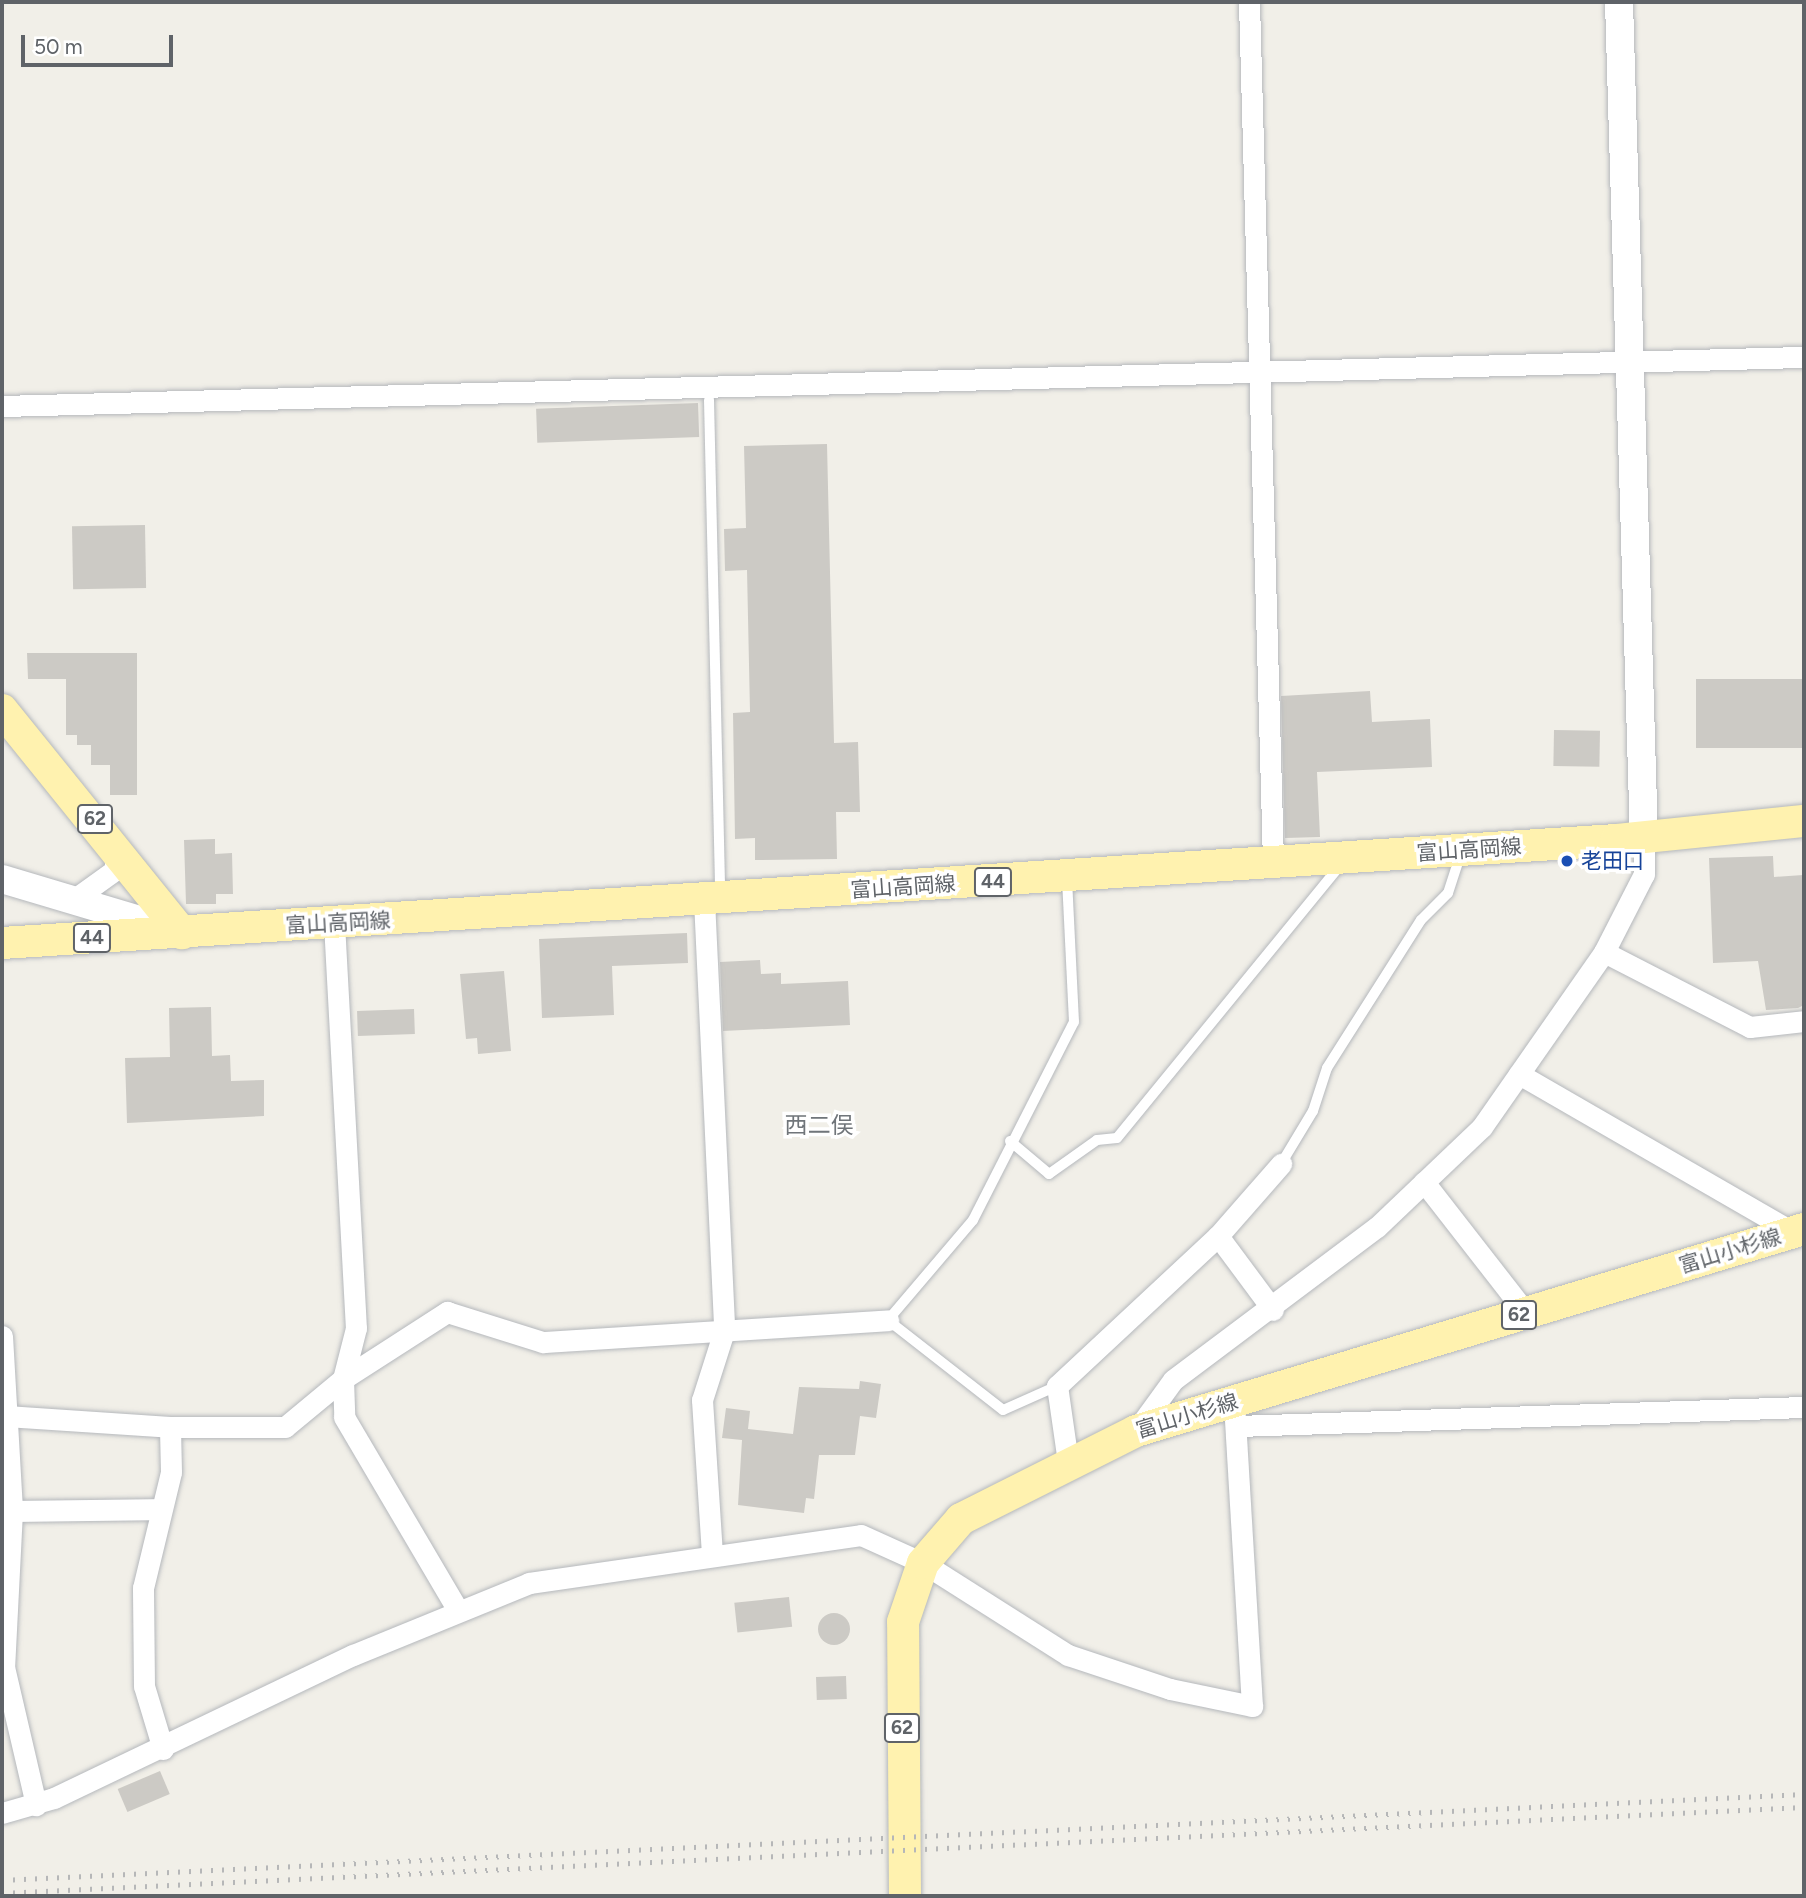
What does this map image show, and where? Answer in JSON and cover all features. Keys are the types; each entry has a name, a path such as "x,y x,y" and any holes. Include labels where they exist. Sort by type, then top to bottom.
{"main road":[{"name":"62","path":"2,710 115,845 182,933"},
{"name":"富山高岡線","path":"2,943 1067,877 1644,837 1804,821"},
{"name":"富山小杉線","path":"905,1896 901,1672 903,1622 923,1563 961,1519 1068,1462 1136,1431 1236,1414 1526,1313 1799,1230"}],"street":[{"path":"1249,2 1273,863"},
{"path":"1136,1431 1173,1380 1273,1310 1424,1182 1482,1126 1604,952 1644,874 1619,2"},
{"path":"2,406 1804,357"},
{"path":"76,898 115,870 115,845"},
{"path":"2,879 76,898 182,933"},
{"path":"712,900 724,1331 702,1400 712,1553"},
{"path":"334,923 356,1328 343,1378 344,1417 457,1609"},
{"path":"1604,952 1750,1027 1804,1021"},
{"path":"1519,1074 1799,1230"},
{"path":"1068,1462 1058,1386 1218,1236 1280,1164"},
{"path":"1424,1182 1526,1313"},
{"path":"1218,1236 1273,1310"},
{"path":"6,1416 170,1427 285,1427 343,1378 447,1312 543,1342 888,1320"},
{"path":"2,1336 7,1511 4,1667 36,1805"},
{"path":"2,1813 36,1805 163,1749 457,1609 529,1583 712,1553 861,1535 923,1563 1068,1655 1170,1689 1252,1706 1236,1414 1804,1407"},
{"path":"163,1749 144,1686 143,1588 159,1509 171,1472 170,1427"},
{"path":"7,1511 159,1509"}],"lane":[{"path":"709,401 712,900"},
{"path":"1280,1164 1313,1111 1327,1068 1420,920 1448,893 1462,850"},
{"path":"1010,1141 1049,1174 1097,1140 1117,1138 1346,858"},
{"path":"1058,1386 1003,1410 888,1320 973,1220 1010,1141 1073,1022 1067,877"}],"building":[{"path":"698,403 699,437 537,443 536,409"},
{"path":"827,444 834,743 858,742 860,812 836,812 837,859 755,860 755,838 735,839 733,713 750,712 747,570 725,571 724,529 746,528 744,446"},
{"path":"145,525 146,588 73,589 72,526"},
{"path":"27,653 137,653 137,795 110,795 110,765 91,765 91,745 77,745 77,735 66,735 66,679 28,679"},
{"path":"1696,679 1804,679 1804,748 1696,748"},
{"path":"1370,691 1372,722 1430,719 1432,767 1317,772 1320,837 1285,838 1281,696"},
{"path":"1554,730 1600,731 1599,767 1553,766"},
{"path":"215,839 215,854 232,853 233,894 216,894 216,904 186,904 184,840"},
{"path":"1773,856 1774,877 1803,875 1804,1005 1798,1008 1766,1010 1758,961 1713,963 1709,858"},
{"path":"687,933 688,963 612,966 614,1015 542,1018 539,939"},
{"path":"760,960 761,974 781,973 781,984 848,981 850,1025 723,1031 720,962"},
{"path":"504,971 511,1051 478,1054 477,1038 466,1039 460,974"},
{"path":"211,1007 212,1056 230,1055 231,1081 264,1080 264,1116 127,1123 125,1058 170,1057 169,1008"},
{"path":"414,1009 415,1034 358,1036 357,1011"},
{"path":"860,1381 881,1384 876,1418 860,1416 855,1455 819,1455 814,1499 806,1498 804,1513 738,1505 742,1440 722,1438 726,1408 750,1411 748,1429 793,1434 799,1387 859,1389"},
{"path":"789,1597 792,1627 737,1633 734,1603"},
{"path":"834,1613 845,1618 850,1629 845,1640 834,1645 823,1640 818,1629 823,1618"},
{"path":"846,1676 847,1699 817,1700 816,1677"},
{"path":"160,1771 170,1794 127,1812 118,1789"}],"railway":[{"path":"2,1880 1804,1794"},
{"path":"2,1893 1804,1807"}],"place":[{"name":"老田口","path":"1567,861"}],"district":[{"name":"西二俣","path":"819,1125"}]}
